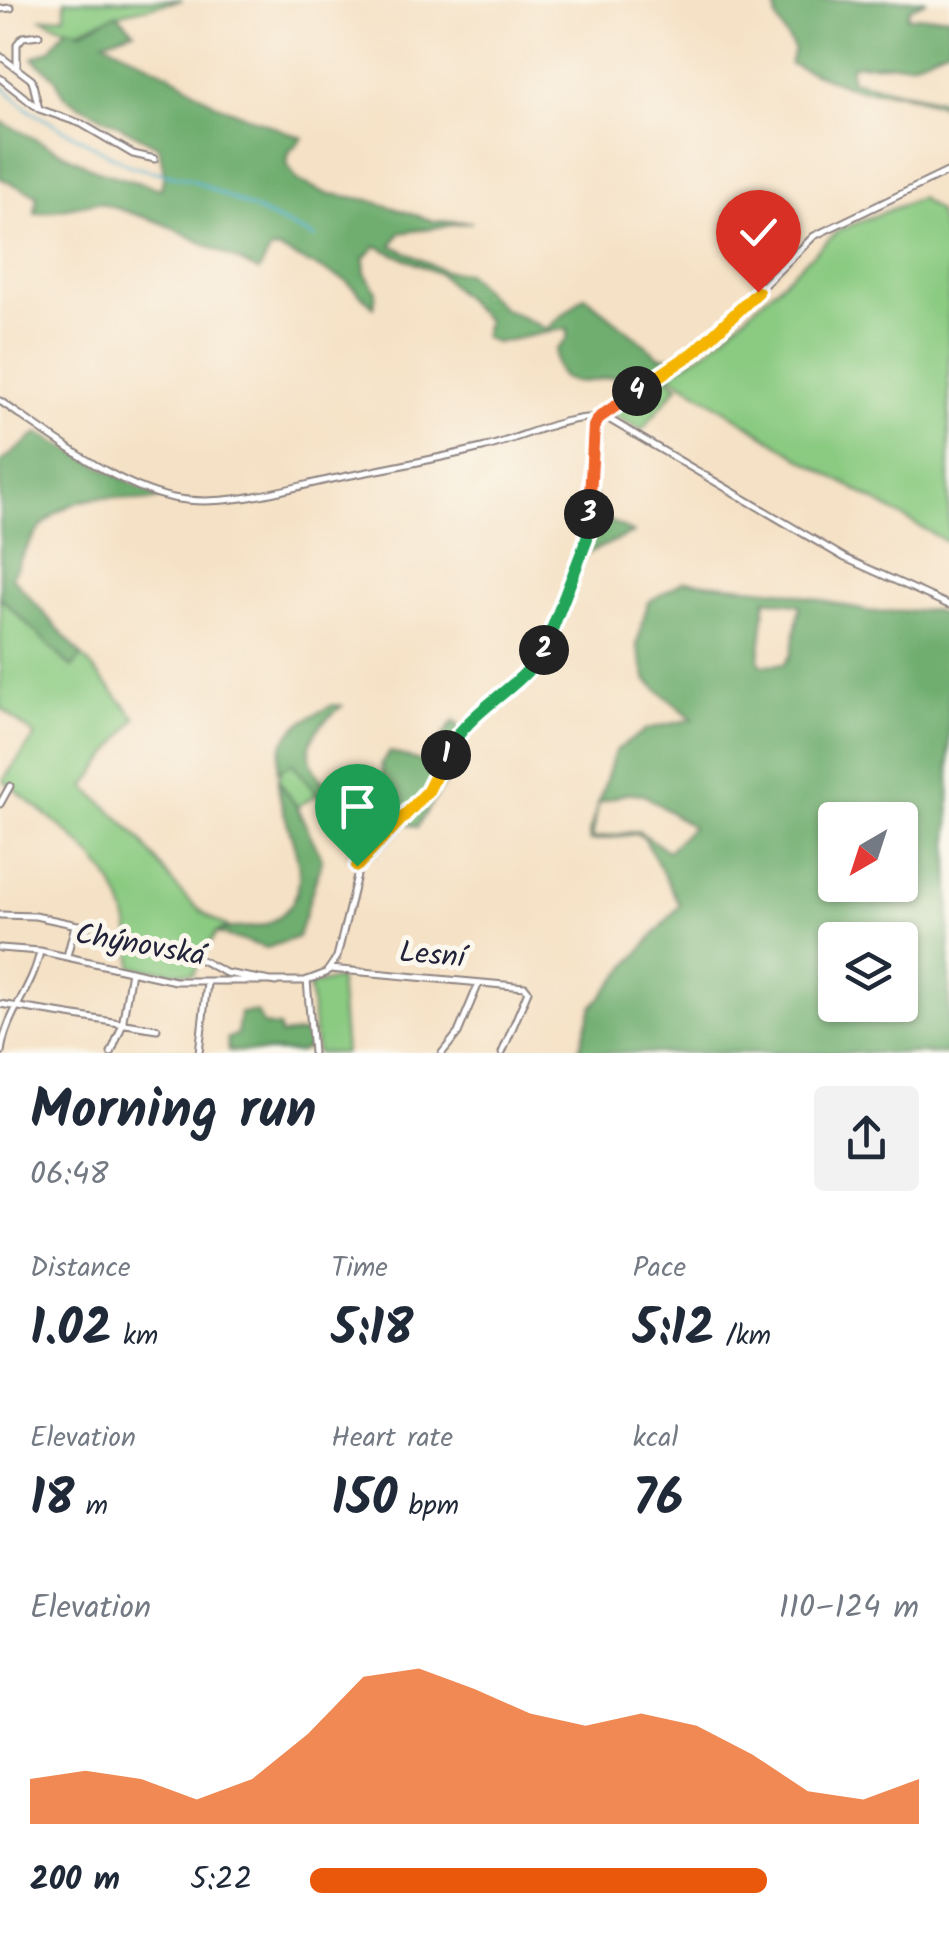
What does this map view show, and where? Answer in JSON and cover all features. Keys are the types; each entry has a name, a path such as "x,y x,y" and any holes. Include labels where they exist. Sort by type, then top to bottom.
{"street":[{"path":"0,9 12,8"},
{"path":"17,66 17,44 24,37 39,35"},
{"path":"0,56 32,80 39,109"},
{"path":"0,78 39,109 82,124 132,154 155,159"},
{"path":"0,401 78,453 171,498 249,496 479,449 600,417 708,340 814,236 949,171"},
{"path":"600,417 647,438 845,558 949,605"},
{"path":"357,866 428,791 463,725 543,653 587,539 590,437 600,417"},
{"path":"0,804 10,786"},
{"path":"330,969 337,956 357,866 356,839 335,810"},
{"path":"0,915 87,927"},
{"path":"67,956 75,924"},
{"name":"Chýnovská","path":"0,948 40,950 207,983 307,980 330,969"},
{"path":"1,1053 4,1033 34,980 40,950"},
{"path":"201,960 226,973 276,982"},
{"name":"Lesní","path":"330,969 479,982 528,991 502,1053"},
{"path":"111,1053 122,1026 131,971"},
{"path":"307,980 314,1053"},
{"path":"442,1053 458,1033 479,982"},
{"path":"199,1053 207,983"},
{"path":"0,1004 157,1030"}],"green space":[{"path":"65,0 183,0 125,12 74,32 42,19 65,16"},
{"path":"774,0 927,0 910,8 907,17 949,16 949,47 912,63 851,65 851,80 949,102 949,107 900,93 856,89 790,64 794,49 777,20"},
{"path":"117,14 134,31 104,41 177,78 215,104 303,138 289,152 287,164 297,180 325,193 369,200 434,221 472,222 400,233 392,245 444,271 466,273 502,308 547,329 585,296 659,356 671,357 635,384 621,377 569,381 557,366 556,350 567,339 568,328 496,343 483,337 487,321 440,274 376,246 364,259 365,273 376,291 374,307 345,280 278,249 270,251 259,271 162,223 98,202 35,214 37,195 0,178 0,121 98,171 161,189 164,173 159,147 65,97 55,78 33,58 51,49 66,28 82,31"},
{"path":"920,198 938,212 949,255 949,543 803,460 669,374 709,349 839,230"},
{"path":"666,375 678,386 642,430 611,414"},
{"path":"38,433 160,498 78,502 63,509 38,531 20,560 12,577 82,656 72,668 0,597 0,463"},
{"path":"592,487 602,517 633,533 586,554 593,529"},
{"path":"684,581 778,590 871,612 933,610 949,617 949,1053 578,1053 592,1007 680,905 644,838 637,834 590,841 597,806 592,839 638,831 668,851 692,827 643,794 627,793 599,803 615,751 647,729 693,719 647,681 637,645 648,602","holes":["766,599 800,605 791,655 784,664 762,665 759,660"]},
{"path":"0,597 72,667 82,656 136,718 85,787 133,831 191,902 228,927 216,933 193,974 132,967 130,934 110,880 74,838 3,780 35,736 0,707"},
{"path":"333,705 342,706 314,735 312,764 329,788 357,800 385,794 381,763 390,752 423,762 454,721 466,733 446,781 417,827 376,811 331,811 292,763 278,772 282,747 293,730"},
{"path":"292,763 318,794 297,807 278,780 283,766"},
{"path":"278,780 297,807 322,859 298,937 267,948 216,933 269,923 287,909 297,893 297,856"},
{"path":"339,978 345,1053 317,1053 309,986"},
{"path":"257,1012 263,1025 279,1027 280,1035 311,1032 309,1047 299,1052 229,1051 227,1039 237,1034 240,1013"}],"waterway":[{"path":"0,85 30,111 130,166 192,180 315,238"}],"route":[{"path":"357,866 428,791 463,725 543,653 587,539 590,437 600,417 696,351 758,292"}]}
